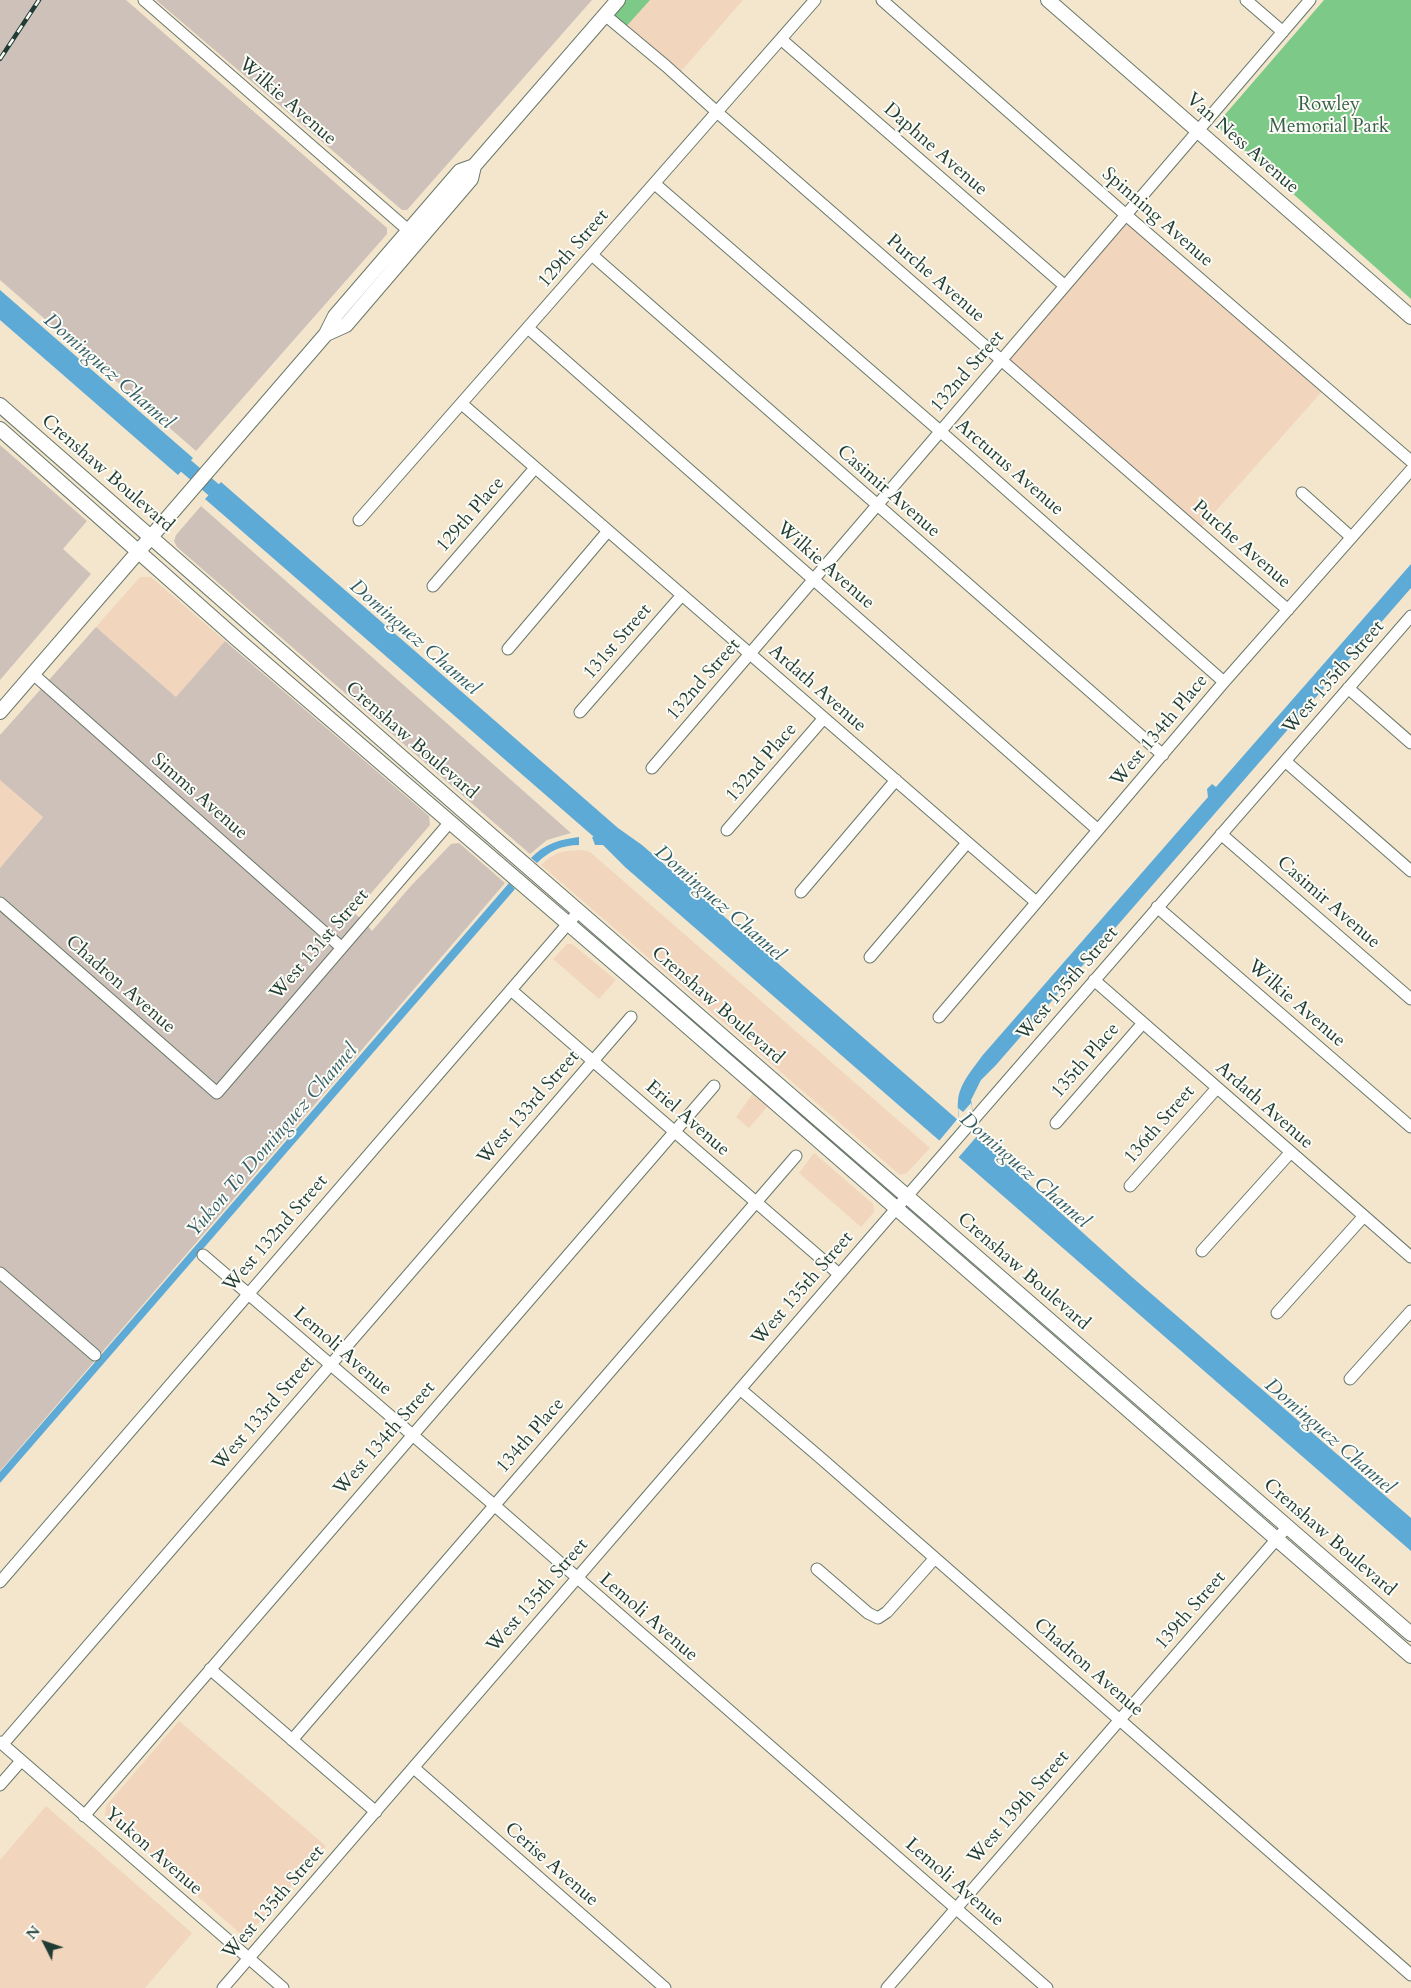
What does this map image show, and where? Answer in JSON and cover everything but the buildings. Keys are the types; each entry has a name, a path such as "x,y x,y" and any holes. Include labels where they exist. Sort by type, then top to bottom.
{"main road":[{"path":"326,334 346,325 471,179 474,166 618,0"},
{"name":"Van Ness Avenue","path":"1048,0 1411,317"},
{"path":"0,712 408,240 410,235 408,230 460,171 474,166"},
{"name":"Crenshaw Boulevard","path":"0,405 461,810 1411,1634"},
{"name":"Crenshaw Boulevard","path":"0,429 238,640 568,923 1411,1656"},
{"path":"450,822 461,810"},
{"path":"993,1293 1004,1280"},
{"path":"1136,1416 1147,1404"}],"street":[{"name":"Wilkie Avenue","path":"144,0 408,230"},
{"name":"129th Street","path":"359,520 718,113 815,0"},
{"name":"Spinning Avenue","path":"882,0 1126,215 1411,461"},
{"path":"1246,0 1283,32"},
{"name":"132nd Street","path":"652,768 1310,0"},
{"name":"Purche Avenue","path":"605,15 666,66 1288,610"},
{"name":"Daphne Avenue","path":"782,40 1065,286"},
{"name":"Arcturus Avenue","path":"655,184 940,431 1224,682"},
{"name":"Casimir Avenue","path":"592,255 1162,755"},
{"name":"Wilkie Avenue","path":"528,328 1098,830"},
{"name":"Ardath Avenue","path":"462,404 1036,902"},
{"name":"129th Place","path":"433,586 535,468"},
{"name":"West 134th Place","path":"939,1017 1224,682 1411,470"},
{"path":"1302,493 1351,537"},
{"path":"508,649 608,531"},
{"name":"131st Street","path":"580,712 682,595"},
{"name":"West 135th Street","path":"223,1988 839,1274 1411,616"},
{"name":"Simms Avenue","path":"33,674 341,947"},
{"path":"1348,688 1411,743"},
{"name":"132nd Place","path":"727,830 824,718"},
{"path":"1285,761 1411,871"},
{"path":"801,892 896,780"},
{"name":"West 131st Street","path":"217,1093 450,822"},
{"name":"Casimir Avenue","path":"1222,834 1411,999"},
{"path":"870,956 967,843"},
{"name":"Chadron Avenue","path":"0,903 217,1093"},
{"name":"Wilkie Avenue","path":"1157,907 1411,1128"},
{"name":"West 132nd Street","path":"0,1582 579,911"},
{"name":"Ardath Avenue","path":"1094,980 1411,1257"},
{"name":"Eriel Avenue","path":"511,990 839,1274"},
{"name":"West 133rd Street","path":"1,1743 631,1016"},
{"name":"135th Place","path":"1056,1122 1143,1023"},
{"name":"West 134th Street","path":"84,1816 673,1131 714,1086"},
{"name":"136th Street","path":"1130,1186 1217,1088"},
{"path":"1202,1251 1290,1153"},
{"name":"134th Place","path":"292,1740 796,1156"},
{"path":"1277,1313 1364,1216"},
{"name":"Lemoli Avenue","path":"203,1255 494,1505 1047,1988"},
{"path":"0,1273 95,1355"},
{"path":"1350,1379 1411,1311"},
{"name":"Chadron Avenue","path":"740,1389 1411,1975"},
{"name":"139th Street","path":"1120,1719 1288,1526"},
{"path":"817,1569 868,1613 878,1618 887,1612 935,1558"},
{"path":"210,1668 376,1812"},
{"name":"West 139th Street","path":"887,1988 1120,1719"},
{"name":"Yukon Avenue","path":"1,1743 284,1988"},
{"path":"0,1785 21,1760"},
{"name":"Cerise Avenue","path":"414,1768 665,1988"}],"shaded area":[{"path":"0,0 126,0 387,228 387,234 196,451 0,280"},
{"path":"156,0 592,0 407,210 402,210"},
{"path":"650,0 743,0 677,76 623,30"},
{"path":"1126,215 1326,387 1198,531 1002,360"},
{"path":"0,445 87,521 63,549 91,574 0,680"},
{"path":"201,506 571,833 547,840 530,854 177,547 174,541 176,535"},
{"path":"140,577 151,577 225,641 176,697 96,627"},
{"path":"96,627 176,697 225,641 429,816 430,825 354,913 372,931 451,844 459,843 505,883 0,1471 0,868 43,817 0,780 0,735"},
{"path":"0,779 43,817 0,868"},
{"path":"583,850 590,852 930,1148 907,1173 900,1175 541,865 558,853"},
{"path":"567,944 572,944 616,980 599,999 553,959"},
{"path":"757,1088 772,1101 749,1128 736,1117"},
{"path":"814,1153 873,1204 874,1212 861,1227 799,1173"},
{"path":"179,1721 326,1846 250,1933 242,1935 105,1816 106,1806"},
{"path":"46,1806 192,1933 145,1988 0,1988 0,1860"}],"green space":[{"path":"618,0 650,0 623,30 605,15"},
{"name":"Rowley Memorial Park","path":"1324,0 1411,0 1411,299 1216,125"}],"water":[{"path":"0,290 193,458 178,475 0,320"},
{"path":"221,482 618,828 642,845 959,1121 958,1104 961,1089 982,1056 1208,797 1207,789 1212,784 1216,787 1411,564 1411,588 981,1080 971,1100 975,1135 980,1140 1133,1278 1411,1518 1411,1551 625,867 603,845 595,845 592,837 594,837 205,499"},
{"path":"579,837 579,845 556,849 537,863 531,858 541,849 553,843"},
{"path":"509,883 515,889 0,1483 0,1472"}],"pier":[{"path":"971,1103 978,1135 958,1158 939,1141 959,1117 958,1108 963,1112"}],"waterway":[{"name":"Dominguez Channel","path":"171,453 229,503"}],"railway":[{"path":"0,59 39,0"}],"water label":[{"name":"Yukon To Dominguez Channel","path":"273,1141"}]}
